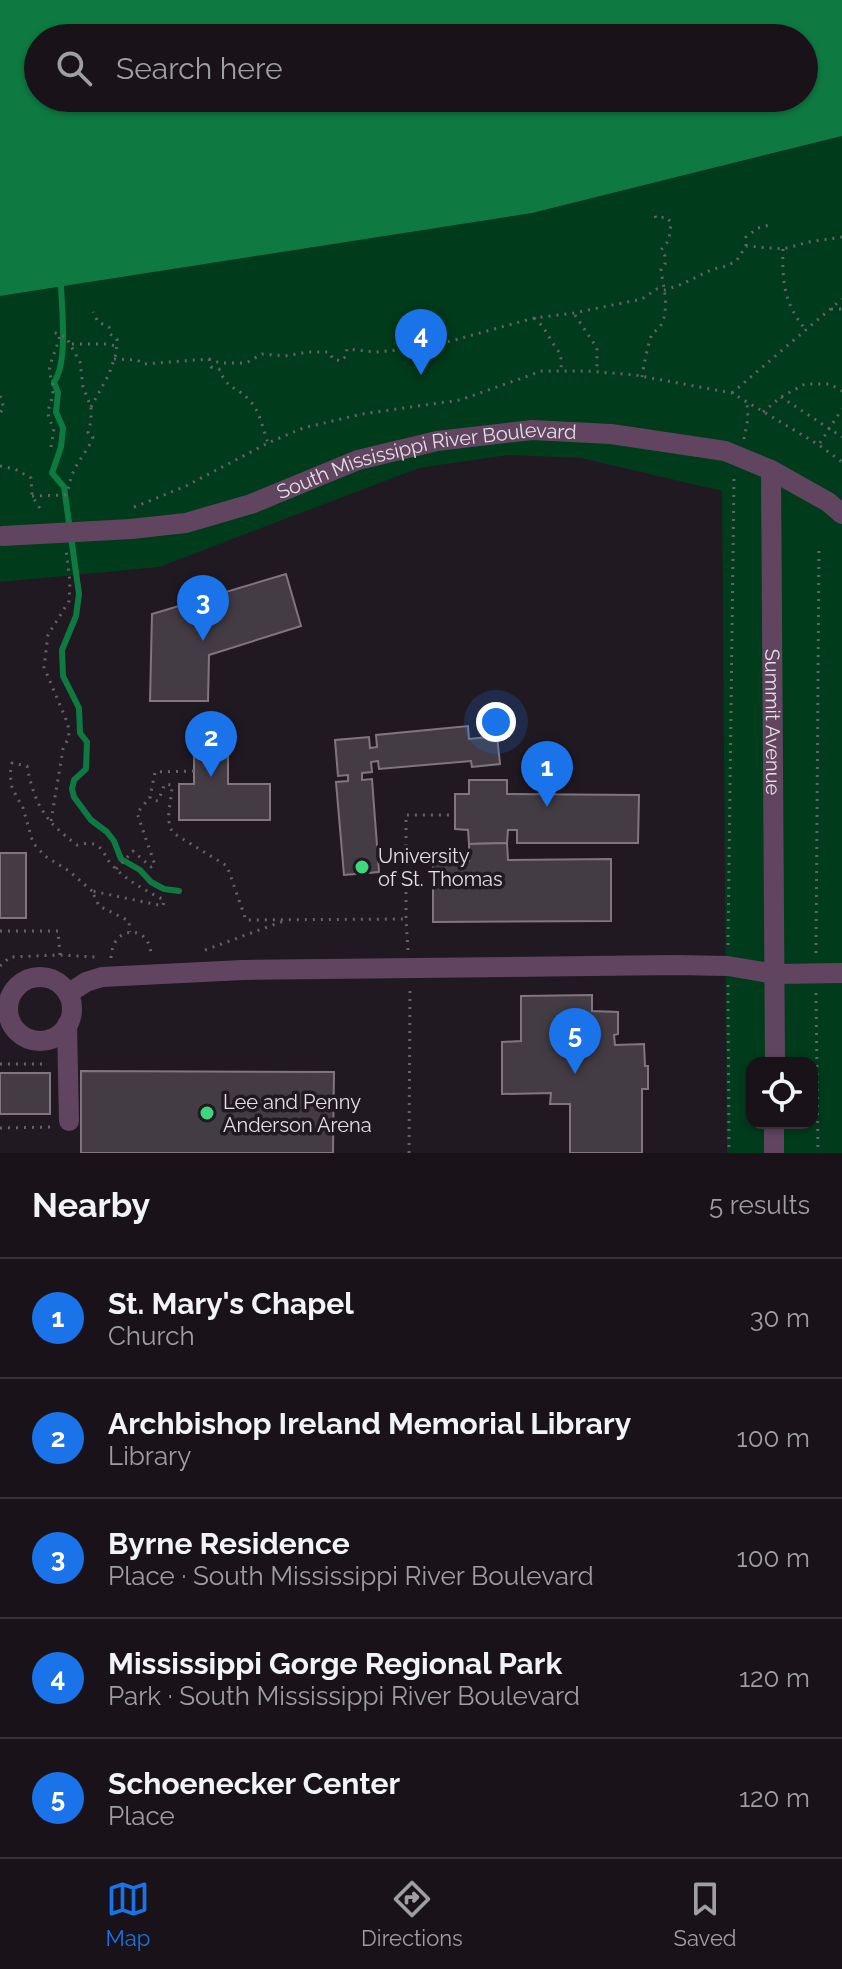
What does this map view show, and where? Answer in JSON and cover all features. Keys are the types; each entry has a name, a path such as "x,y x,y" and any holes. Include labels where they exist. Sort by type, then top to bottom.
{"street":[{"name":"South Mississippi River Boulevard","path":"2,536 186,523 251,504 358,460 437,441 532,430 563,430 660,440 725,451 771,470 828,502 842,514"},
{"name":"Summit Avenue","path":"771,470 775,1057"},
{"path":"68,994 86,982 102,977 136,974 410,967 728,966 775,974 842,973"},
{"path":"32,977 52,979 62,985 72,1004 67,1025 60,1034 50,1039 29,1039 13,1027 8,1017 9,997 15,988 32,977"},
{"path":"64,1124 67,1025"},
{"path":"774,1129 774,1153"}],"path":[{"path":"642,377 650,337 661,324 665,308 661,269 665,256 661,250 669,240 671,222 666,217 656,218 653,210"},
{"path":"114,359 137,360 144,364 209,359 220,363 246,363 262,354 285,356 329,352 333,359 341,361 347,349 376,352 451,341 534,318 642,299 657,289 665,290 727,266 737,260 746,246 746,237 758,228 773,224"},
{"path":"746,246 783,249 842,237"},
{"path":"783,249 782,280 794,316 806,330"},
{"path":"732,393 842,299"},
{"path":"831,309 842,309"},
{"path":"91,407 109,374 117,339 110,334 109,327 98,322 93,312"},
{"path":"574,313 597,348 597,372"},
{"path":"534,318 547,330 549,338 561,353 561,371"},
{"path":"32,496 65,495 71,487 71,476 93,437 88,433 91,407 83,387 80,362 66,337 53,332"},
{"path":"51,447 54,428 48,419 53,392 49,368 60,334"},
{"path":"71,344 116,346"},
{"path":"209,359 211,367 219,369 228,385 250,400 268,443"},
{"path":"763,412 781,397 805,384 830,384 842,391"},
{"path":"0,396 4,408 0,413"},
{"path":"781,397 842,437"},
{"path":"729,1153 734,470 748,418 747,403"},
{"path":"819,445 842,409"},
{"path":"0,466 15,469 31,478 32,496 49,523"},
{"path":"818,1153 819,545"},
{"path":"50,824 63,749 69,737 68,724 44,667 48,635 69,601 70,582 65,549"},
{"path":"92,891 163,906 164,900 131,883 95,845 77,845 50,824 38,804 27,766 12,763 12,788 23,808 33,843 45,856 92,891 99,906 129,921 130,932"},
{"path":"117,868 133,851 151,867 155,865 137,813 150,797 153,774 158,770 194,771"},
{"path":"150,797 158,801 161,798 167,783 167,771"},
{"path":"167,783 173,788 169,828 227,866 246,920 406,919"},
{"path":"409,1153 410,967 406,919 406,815 455,815"},
{"path":"193,955 288,920"},
{"path":"0,931 58,931 60,955"},
{"path":"111,958 111,948 124,932 135,932 145,938 151,947 151,957 160,957"},
{"path":"0,966 10,957 98,957"},
{"path":"0,1064 47,1064"},
{"path":"0,1128 64,1124"}],"shaded area":[{"path":"0,0 842,0 842,136 532,213 0,296"},
{"path":"842,136 842,1153 727,1153 722,491 581,458 508,455 419,468 159,567 0,582 0,296 532,213"}],"building":[{"path":"286,574 301,626 209,655 208,701 150,701 152,614"},
{"path":"468,726 469,739 497,736 500,764 472,767 471,761 379,769 378,761 371,762 372,772 362,773 362,780 372,779 379,872 344,875 336,782 348,781 348,775 338,776 335,740 369,737 370,748 377,747 376,735"},
{"path":"194,740 228,740 228,784 270,784 270,820 179,820 179,784 194,784"},
{"path":"469,780 507,780 507,794 639,795 638,843 517,843 517,830 508,830 507,843 469,844 468,830 455,829 455,794 469,794"},
{"path":"507,843 508,860 611,859 611,921 433,922 433,862 469,861 469,844"},
{"path":"0,853 26,853 26,918 0,918"},
{"path":"592,995 592,1011 618,1012 615,1045 644,1044 648,1089 642,1089 642,1153 570,1153 570,1104 550,1104 551,1093 502,1094 502,1042 521,1041 521,996"},
{"name":"Lee and Penny Anderson Arena","path":"81,1071 334,1072 333,1153 81,1153"},
{"path":"0,1073 50,1073 50,1114 0,1114"}],"waterway":[{"path":"61,286 63,349 54,382 58,393 56,412 63,428 61,447 52,473 64,487 79,594 76,616 62,650 63,676 79,708 80,733 87,742 86,769 74,780 72,789 74,797 91,820 114,841 121,859 140,870 151,882 164,889 179,891"}],"place":[{"name":"Mississippi Gorge Regional Park","path":"421,375"},
{"name":"Byrne Residence","path":"203,641"},
{"name":"Archbishop Ireland Memorial Library","path":"211,777"},
{"name":"St. Mary's Chapel","path":"547,807"},
{"name":"University of St. Thomas","path":"362,867"},
{"name":"Schoenecker Center","path":"575,1074"},
{"name":"Lee and Penny Anderson Arena","path":"207,1113"}]}
